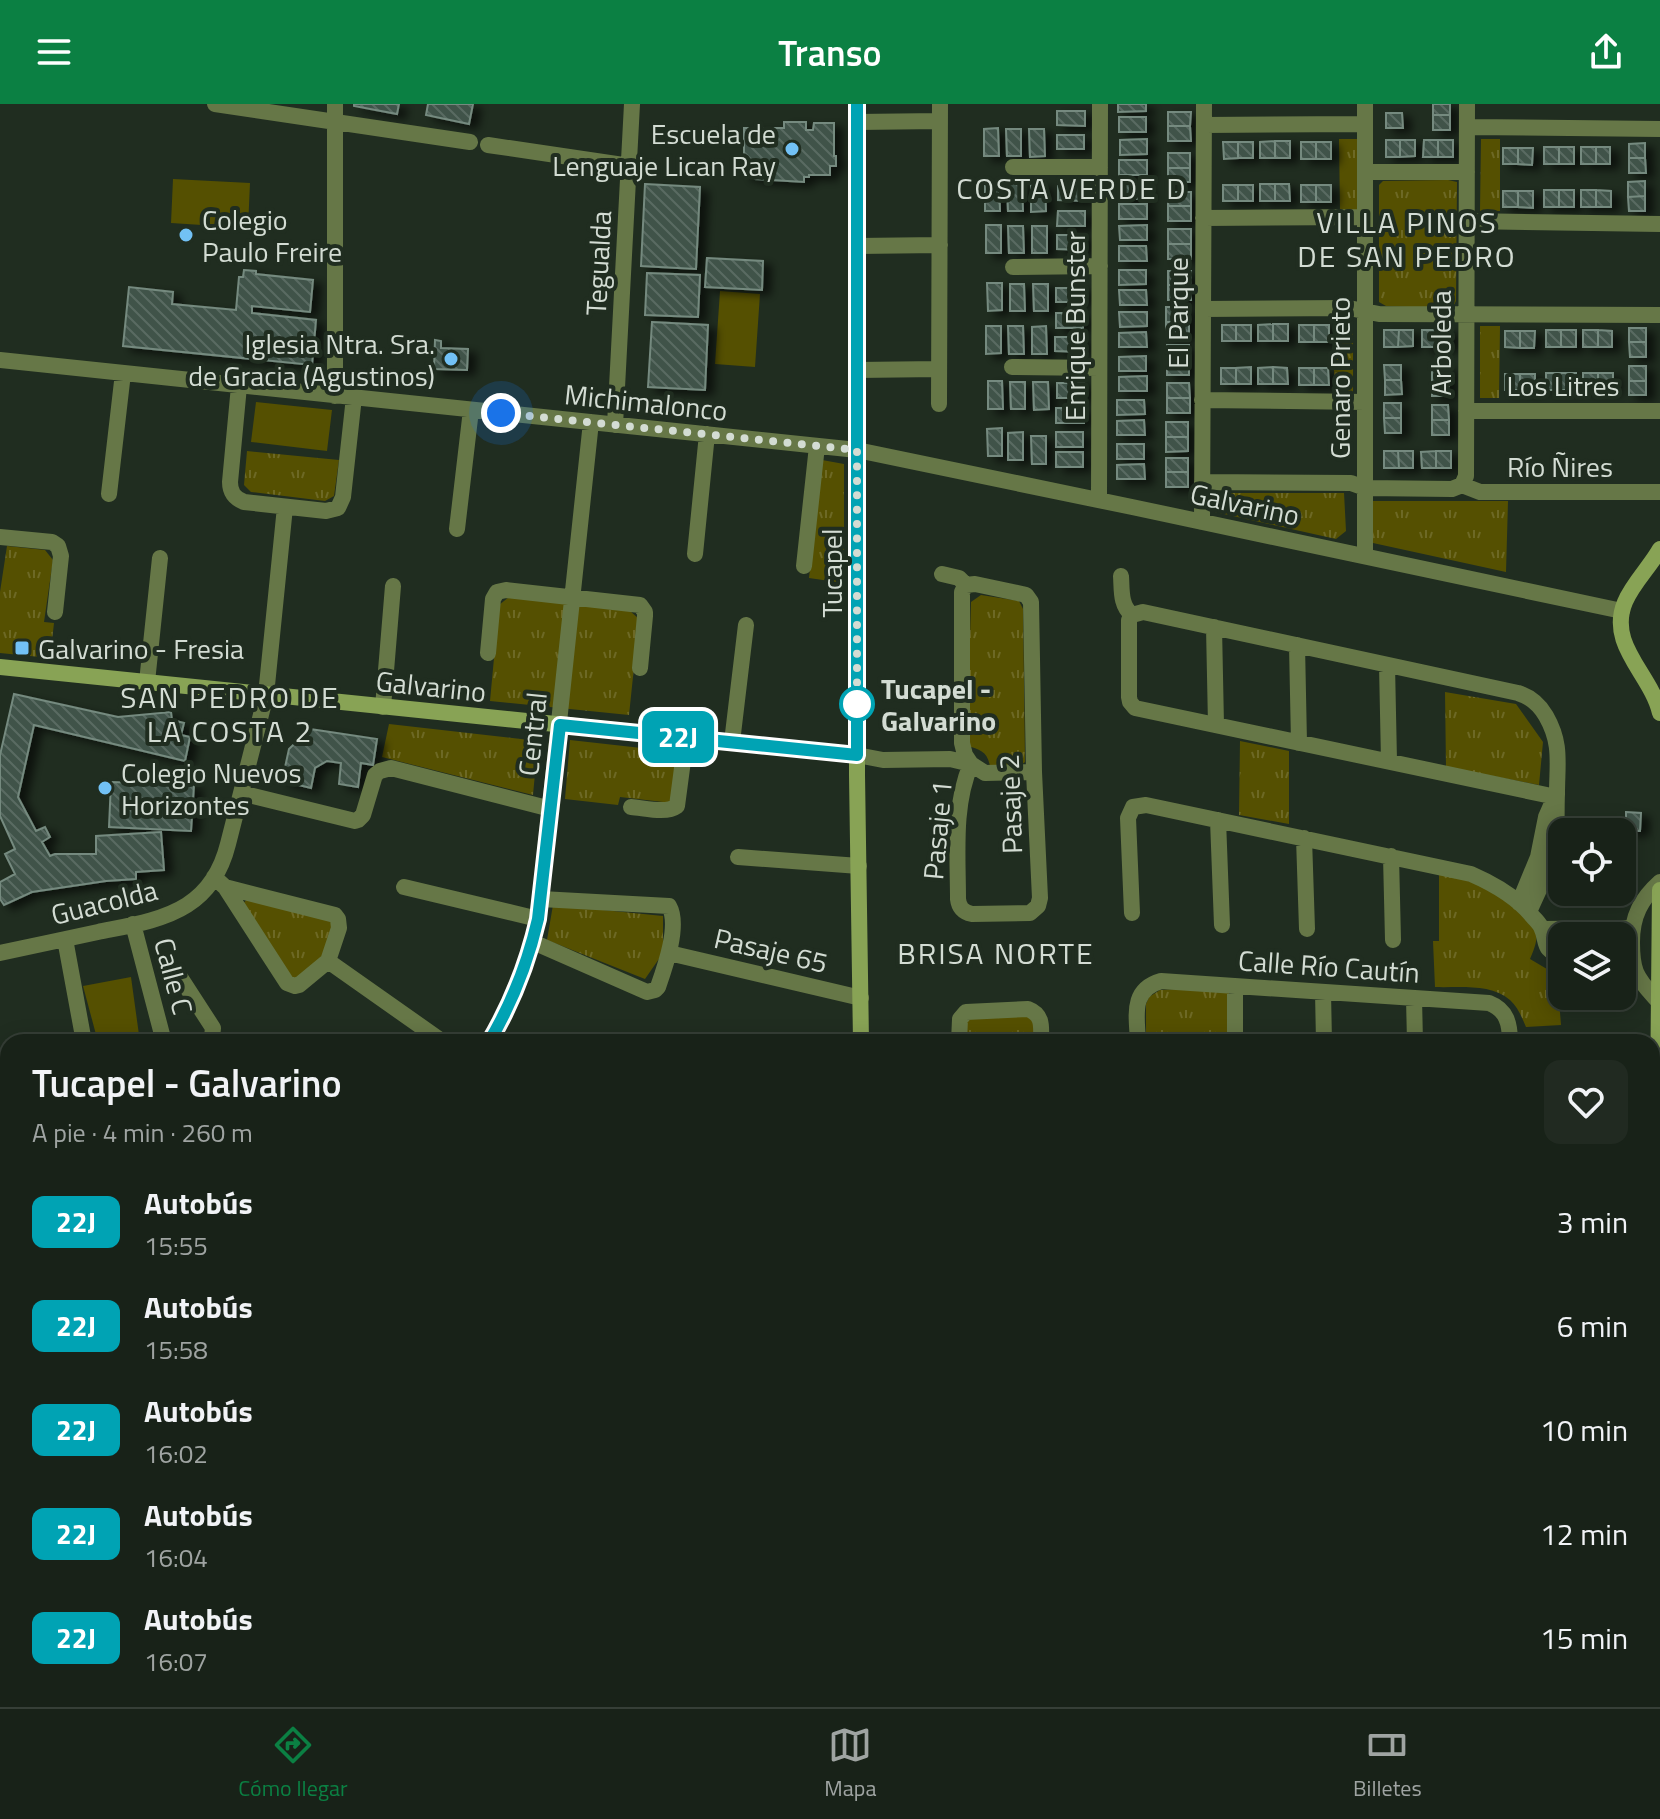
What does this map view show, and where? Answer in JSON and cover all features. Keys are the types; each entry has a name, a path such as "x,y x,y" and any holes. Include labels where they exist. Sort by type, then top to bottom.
{"street":[{"path":"215,104 335,112 470,142"},
{"name":"Tegualda","path":"615,425 632,104"},
{"name":"Tucapel","path":"857,104 857,755 861,1034"},
{"name":"Enrique Bunster","path":"1099,500 1100,104"},
{"name":"El Parque","path":"1202,522 1204,104"},
{"name":"Genaro Prieto","path":"1365,104 1365,556"},
{"name":"Arboleda","path":"1462,485 1466,476 1467,104"},
{"path":"335,112 335,396"},
{"path":"857,122 940,112 939,404"},
{"path":"1204,125 1365,124"},
{"path":"1467,127 1660,129"},
{"path":"488,145 630,166"},
{"path":"1013,167 1100,167"},
{"path":"1365,172 1467,172"},
{"path":"1203,218 1365,217"},
{"path":"1467,221 1660,224"},
{"path":"857,246 940,245"},
{"path":"1013,267 1100,266"},
{"path":"1203,309 1349,308 1379,314 1660,315"},
{"name":"Michimalonco","path":"0,360 857,450"},
{"path":"1012,367 1099,368"},
{"path":"857,370 939,369"},
{"path":"109,494 123,373"},
{"path":"239,386 231,491 244,502 285,507 330,511 342,503 354,397"},
{"path":"1202,400 1365,402"},
{"path":"457,529 471,410"},
{"name":"Los Litres","path":"1466,411 1660,411"},
{"name":"Central","path":"496,1034 533,942 538,919 591,422"},
{"path":"695,554 707,434"},
{"path":"804,566 817,446"},
{"name":"Galvarino","path":"857,450 1622,611"},
{"name":"Río Ñires","path":"1202,482 1351,483 1365,488 1452,489 1462,485 1480,492 1660,492"},
{"name":"Guacolda","path":"0,953 133,924 181,909 220,882 266,695 285,507"},
{"path":"0,537 52,542 58,546 61,556 55,612"},
{"path":"1660,549 1630,593 1622,611 1621,635 1652,689 1660,713"},
{"path":"147,682 160,558"},
{"name":"Pasaje 2","path":"942,574 959,578 966,585 975,584 1026,595 1031,602 1040,898 1036,909"},
{"path":"1121,576 1123,604 1132,615"},
{"name":"Pasaje 1","path":"966,585 962,592 962,743 971,764 965,779 959,820 959,906 972,914 1026,913 1036,909"},
{"path":"383,707 393,586"},
{"path":"488,653 493,599 497,592 506,590 637,604 643,608 645,616 640,668"},
{"path":"1524,908 1548,811 1556,797 1559,759 1557,739 1544,713 1533,700 1518,693 1143,612 1135,612 1129,620 1129,697 1132,705 1139,709 1556,797"},
{"path":"732,742 746,625"},
{"path":"1214,627 1216,725"},
{"path":"1297,645 1299,743"},
{"path":"1387,665 1389,761"},
{"name":"Galvarino","path":"0,667 857,755"},
{"path":"631,807 668,810 677,806 686,738"},
{"path":"857,755 883,760 950,759 971,764 985,773 1034,772"},
{"path":"241,793 355,821 363,815 375,775 391,768 551,809"},
{"path":"1132,913 1128,818 1133,807 1146,805 1471,874 1498,887 1524,908 1542,929 1548,947"},
{"path":"1218,820 1222,925"},
{"path":"1304,838 1307,929"},
{"path":"1391,856 1393,940"},
{"path":"738,857 859,866"},
{"path":"220,882 335,915 339,928 328,961 299,985 287,983 220,882"},
{"path":"1634,922 1639,905 1660,882"},
{"path":"404,887 538,919"},
{"path":"1659,1034 1660,890"},
{"path":"533,942 647,992 658,987 669,953 673,914 669,906 541,899"},
{"name":"Calle C","path":"133,924 162,1034"},
{"path":"1542,929 1548,929"},
{"path":"65,939 83,1034"},
{"name":"Pasaje 65","path":"669,953 861,998"},
{"path":"328,961 432,1034"},
{"path":"1636,973 1659,1002"},
{"path":"180,977 213,1028 212,1034"},
{"name":"Calle Río Cautín","path":"1138,1034 1138,1002 1144,990 1161,981 1489,1003 1499,1008 1507,1019 1509,1034"},
{"path":"1235,986 1235,1034"},
{"path":"1323,992 1324,1034"},
{"path":"1414,998 1415,1034"},
{"path":"959,1034 960,1019 966,1012 1028,1009 1040,1019 1041,1034"}],"green space":[{"path":"1339,139 1359,139 1359,211 1340,211"},
{"path":"1481,139 1500,139 1500,211 1480,211"},
{"path":"173,179 250,183 248,228 171,223"},
{"path":"1383,181 1457,182 1456,301 1452,309 1386,306 1379,302 1379,185"},
{"path":"720,291 760,294 755,367 715,364"},
{"path":"1334,321 1353,321 1353,393 1334,393"},
{"path":"1480,326 1500,326 1499,398 1480,398"},
{"path":"256,402 332,410 327,451 251,442"},
{"path":"247,451 339,460 334,496 325,501 251,492 244,485"},
{"path":"822,460 844,464 844,583 809,578"},
{"path":"1216,493 1344,493 1346,531 1336,539 1215,512"},
{"path":"1372,501 1508,501 1506,572 1373,543"},
{"path":"7,546 45,550 53,560 44,622 54,623 50,658 0,653 0,592"},
{"path":"981,595 1019,601 1023,609 1025,762 1019,767 990,767 983,752 967,746 971,602"},
{"path":"509,597 630,611 639,619 629,715 490,701 499,605"},
{"path":"1445,692 1516,704 1543,742 1539,785 1446,767"},
{"path":"389,724 538,741 533,795 382,757"},
{"path":"570,740 677,752 672,803 620,797 618,805 565,799"},
{"path":"1240,741 1289,751 1289,824 1239,815"},
{"path":"1439,874 1482,886 1508,902 1535,929 1536,944 1530,959 1548,970 1548,1010 1560,1010 1561,1025 1526,1027 1513,1003 1493,991 1435,987 1433,941 1439,941"},
{"path":"247,899 330,921 328,953 297,979 291,979 243,904"},
{"path":"553,905 663,916 663,953 645,979 547,940"},
{"path":"131,977 139,1034 96,1034 83,986"},
{"path":"1160,990 1229,993 1229,1034 1146,1034 1146,1004 1149,997"},
{"path":"972,1017 1028,1017 1035,1023 1035,1034 964,1034 964,1024"}],"building":[{"path":"354,104 399,104 397,114"},
{"path":"428,104 473,104 469,124 426,115"},
{"path":"1118,104 1146,104 1146,111 1118,112"},
{"path":"1433,104 1450,104 1450,115 1433,115"},
{"path":"1057,111 1085,111 1085,126 1057,125"},
{"path":"1168,112 1191,112 1190,126 1168,126"},
{"path":"1386,113 1402,113 1403,128 1386,128"},
{"path":"1433,115 1450,115 1450,130 1433,130"},
{"path":"1119,117 1146,117 1146,132 1119,132"},
{"path":"784,122 806,122 806,130 813,130 814,123 834,123 836,166 830,166 830,175 809,175 804,177 804,182 744,176 744,128 784,128"},
{"path":"1168,126 1190,126 1191,141 1168,141"},
{"path":"998,128 999,156 984,156 984,129"},
{"path":"1006,129 1021,129 1021,156 1007,156"},
{"path":"1029,129 1044,129 1045,156 1030,157"},
{"path":"1057,135 1084,135 1084,149 1057,149"},
{"path":"1147,139 1147,154 1120,155 1120,140"},
{"path":"1386,140 1400,140 1400,157 1386,157"},
{"path":"1400,140 1415,140 1415,156 1400,157"},
{"path":"1424,140 1438,140 1438,157 1423,157"},
{"path":"1438,140 1453,140 1453,157 1438,157"},
{"path":"1275,141 1290,141 1290,158 1275,158"},
{"path":"1275,141 1275,158 1260,158 1260,142"},
{"path":"1223,142 1238,142 1238,158 1224,159"},
{"path":"1238,142 1253,142 1253,158 1238,158"},
{"path":"1301,142 1316,142 1316,159 1301,159"},
{"path":"1316,142 1331,142 1331,159 1316,159"},
{"path":"1645,143 1645,158 1629,158 1629,144"},
{"path":"1544,147 1559,147 1559,164 1544,164"},
{"path":"1559,147 1574,147 1574,164 1559,164"},
{"path":"1581,147 1596,147 1596,164 1581,164"},
{"path":"1596,147 1610,147 1610,164 1596,164"},
{"path":"1503,148 1518,148 1518,164 1503,164"},
{"path":"1518,148 1533,148 1532,165 1518,164"},
{"path":"1168,153 1190,153 1190,168 1168,168"},
{"path":"1629,158 1645,158 1646,173 1629,173"},
{"path":"1119,160 1147,160 1147,175 1119,175"},
{"path":"1168,168 1190,168 1190,182 1168,182"},
{"path":"1645,181 1645,196 1628,197 1628,182"},
{"path":"999,183 1000,211 985,211 985,184"},
{"path":"645,184 700,187 696,269 641,266"},
{"path":"1007,184 1022,184 1023,211 1008,211"},
{"path":"1031,184 1045,184 1046,211 1031,212"},
{"path":"1119,184 1146,184 1147,199 1119,199"},
{"path":"1260,184 1275,184 1275,201 1260,201"},
{"path":"1275,184 1289,184 1290,201 1275,201"},
{"path":"1223,185 1238,185 1238,201 1223,201"},
{"path":"1238,185 1253,185 1253,201 1238,201"},
{"path":"1301,185 1316,185 1316,202 1301,202"},
{"path":"1316,185 1331,185 1331,202 1316,202"},
{"path":"1058,186 1085,186 1085,201 1058,200"},
{"path":"1544,190 1559,190 1559,207 1544,207"},
{"path":"1559,190 1574,190 1574,207 1559,207"},
{"path":"1581,190 1596,190 1596,207 1581,207"},
{"path":"1596,190 1611,191 1611,207 1596,207"},
{"path":"1503,191 1518,191 1518,207 1503,207"},
{"path":"1518,191 1533,191 1533,208 1518,207"},
{"path":"1168,192 1191,192 1191,206 1168,206"},
{"path":"1645,196 1645,211 1629,211 1628,197"},
{"path":"1119,204 1147,204 1147,219 1119,219"},
{"path":"1168,206 1191,206 1191,221 1168,221"},
{"path":"1058,211 1085,211 1085,226 1057,226"},
{"path":"986,225 1001,225 1001,253 986,253"},
{"path":"1147,225 1147,240 1120,240 1119,226"},
{"path":"1008,226 1023,226 1024,253 1009,253"},
{"path":"1032,226 1047,226 1047,253 1032,253"},
{"path":"1168,229 1191,229 1191,244 1168,244"},
{"path":"1057,235 1084,235 1084,250 1057,249"},
{"path":"1168,244 1191,244 1191,259 1168,259"},
{"path":"1119,246 1146,246 1147,261 1119,261"},
{"path":"707,258 763,261 762,290 705,287"},
{"path":"244,270 313,280 310,312 252,306 252,313 316,320 312,365 123,346 129,287 173,292 172,304 236,310 239,277 243,277"},
{"path":"1119,270 1146,270 1146,284 1119,285"},
{"path":"1168,271 1191,271 1190,285 1168,285"},
{"path":"647,273 700,275 698,317 645,315"},
{"path":"987,283 1002,283 1002,310 988,311"},
{"path":"1010,284 1024,284 1025,311 1010,311"},
{"path":"1033,284 1048,284 1048,311 1034,311"},
{"path":"1168,285 1190,285 1191,300 1168,300"},
{"path":"1056,288 1084,288 1083,302 1056,302"},
{"path":"1119,290 1146,290 1147,305 1120,305"},
{"path":"1166,307 1189,307 1189,322 1166,322"},
{"path":"1119,312 1147,312 1147,326 1120,327"},
{"path":"1056,313 1083,313 1083,328 1056,328"},
{"path":"652,322 708,325 705,390 648,387"},
{"path":"1166,322 1189,322 1189,336 1166,336"},
{"path":"1273,324 1273,341 1258,341 1258,325"},
{"path":"1273,324 1288,324 1288,341 1273,341"},
{"path":"1222,325 1236,325 1236,341 1222,341"},
{"path":"1236,325 1251,325 1251,341 1236,341"},
{"path":"1299,325 1314,325 1314,342 1299,342"},
{"path":"1314,325 1329,325 1329,342 1314,342"},
{"path":"986,326 1001,326 1001,353 986,354"},
{"path":"1008,326 1023,326 1024,354 1009,354"},
{"path":"1046,326 1047,354 1032,354 1032,327"},
{"path":"1629,328 1646,328 1646,342 1629,342"},
{"path":"1384,330 1399,330 1398,347 1384,347"},
{"path":"1399,330 1413,330 1413,346 1398,347"},
{"path":"1422,330 1436,330 1436,347 1422,347"},
{"path":"1436,330 1451,330 1451,347 1436,347"},
{"path":"1546,330 1561,330 1561,347 1546,347"},
{"path":"1561,330 1576,330 1576,347 1561,347"},
{"path":"1583,330 1598,330 1598,347 1583,347"},
{"path":"1598,330 1612,331 1612,347 1598,347"},
{"path":"1505,331 1520,331 1520,348 1505,347"},
{"path":"1520,331 1535,331 1534,348 1520,348"},
{"path":"1146,332 1147,347 1119,347 1119,333"},
{"path":"1055,337 1082,337 1082,352 1055,351"},
{"name":"Iglesia Ntra. Sra. de Gracia (Agustinos)","path":"435,340 441,341 441,348 468,349 467,370 434,369"},
{"path":"1629,342 1646,342 1646,357 1630,357"},
{"path":"1167,345 1189,345 1189,360 1167,360"},
{"path":"1146,356 1146,371 1119,371 1119,357"},
{"path":"1167,360 1189,360 1189,375 1167,375"},
{"path":"1384,365 1401,365 1401,380 1385,380"},
{"path":"1629,366 1646,366 1646,381 1629,381"},
{"path":"1251,367 1251,384 1236,384 1236,368"},
{"path":"1273,367 1273,384 1258,384 1258,368"},
{"path":"1273,367 1287,368 1288,384 1273,384"},
{"path":"1432,367 1449,367 1449,382 1432,382"},
{"path":"1221,368 1236,368 1236,384 1221,384"},
{"path":"1299,368 1314,368 1314,385 1299,385"},
{"path":"1314,368 1328,368 1329,385 1314,385"},
{"path":"1546,373 1561,373 1561,390 1546,390"},
{"path":"1561,373 1576,373 1576,390 1561,390"},
{"path":"1583,373 1598,373 1598,390 1583,390"},
{"path":"1598,373 1613,373 1613,390 1598,390"},
{"path":"1505,374 1520,374 1520,390 1505,390"},
{"path":"1520,374 1535,374 1535,391 1520,390"},
{"path":"1147,376 1147,391 1119,391 1119,377"},
{"path":"1385,380 1401,380 1402,394 1385,395"},
{"path":"988,381 1002,381 1003,409 988,409"},
{"path":"1629,381 1646,381 1646,395 1629,395"},
{"path":"1010,382 1025,382 1025,409 1011,409"},
{"path":"1033,382 1048,382 1049,409 1034,410"},
{"path":"1432,382 1449,382 1449,396 1432,396"},
{"path":"1057,383 1084,383 1084,398 1057,398"},
{"path":"1167,383 1189,383 1190,398 1167,398"},
{"path":"1167,398 1190,398 1190,413 1167,413"},
{"path":"1117,400 1144,400 1145,414 1117,415"},
{"path":"1384,403 1401,403 1401,418 1384,418"},
{"path":"1432,405 1448,405 1449,420 1432,420"},
{"path":"1056,408 1084,408 1084,423 1056,423"},
{"path":"1384,418 1401,418 1401,433 1385,433"},
{"path":"1144,420 1145,435 1117,435 1117,421"},
{"path":"1432,420 1449,420 1449,435 1432,435"},
{"path":"1166,422 1188,422 1188,437 1166,437"},
{"path":"1002,428 1002,456 988,456 987,429"},
{"path":"1023,432 1023,460 1008,460 1008,433"},
{"path":"1056,432 1083,432 1083,447 1056,447"},
{"path":"1031,436 1046,436 1046,464 1032,464"},
{"path":"1166,437 1188,437 1188,451 1166,452"},
{"path":"1117,444 1144,444 1144,459 1117,459"},
{"path":"1384,451 1398,451 1399,468 1384,468"},
{"path":"1398,451 1413,451 1413,468 1399,468"},
{"path":"1436,451 1436,468 1422,468 1421,452"},
{"path":"1436,451 1451,451 1451,468 1436,468"},
{"path":"1056,452 1083,452 1083,467 1056,467"},
{"path":"1166,458 1188,458 1188,472 1166,472"},
{"path":"1144,464 1145,479 1117,479 1117,465"},
{"path":"1166,472 1188,472 1188,487 1166,487"},
{"path":"14,694 118,717 171,712 172,720 184,723 181,735 190,737 185,761 34,725 18,797 36,831 45,827 50,837 42,842 50,856 96,854 96,836 161,832 164,870 136,872 136,879 32,892 4,905 0,899 0,882 15,874 5,854 15,849 0,816 0,755"},
{"path":"310,729 377,739 373,765 361,763 358,787 339,784 341,763 327,761 315,768 311,788 282,781 289,749"},
{"path":"111,782 194,785 191,831 109,827"},
{"path":"1626,812 1641,813 1640,831 1636,831 1636,818 1626,818"}],"bus line":[{"name":"22J","path":"493,1034 524,968 538,919 560,725 857,755 857,104"}],"place":[{"name":"Escuela de Lenguaje Lican Ray","path":"792,149"},
{"name":"Colegio Paulo Freire","path":"186,235"},
{"name":"Iglesia Ntra. Sra. de Gracia (Agustinos)","path":"451,359"},
{"name":"Galvarino - Fresia","path":"22,648"},
{"name":"Tucapel - Galvarino","path":"857,704"},
{"name":"Colegio Nuevos Horizontes","path":"105,788"}],"district":[{"name":"COSTA VERDE D","path":"1072,188"},
{"name":"VILLA PINOS DE SAN PEDRO","path":"1407,239"},
{"name":"SAN PEDRO DE LA COSTA 2","path":"230,714"},
{"name":"BRISA NORTE","path":"996,953"}],"route":[{"path":"501,413 857,450 857,704"}]}
